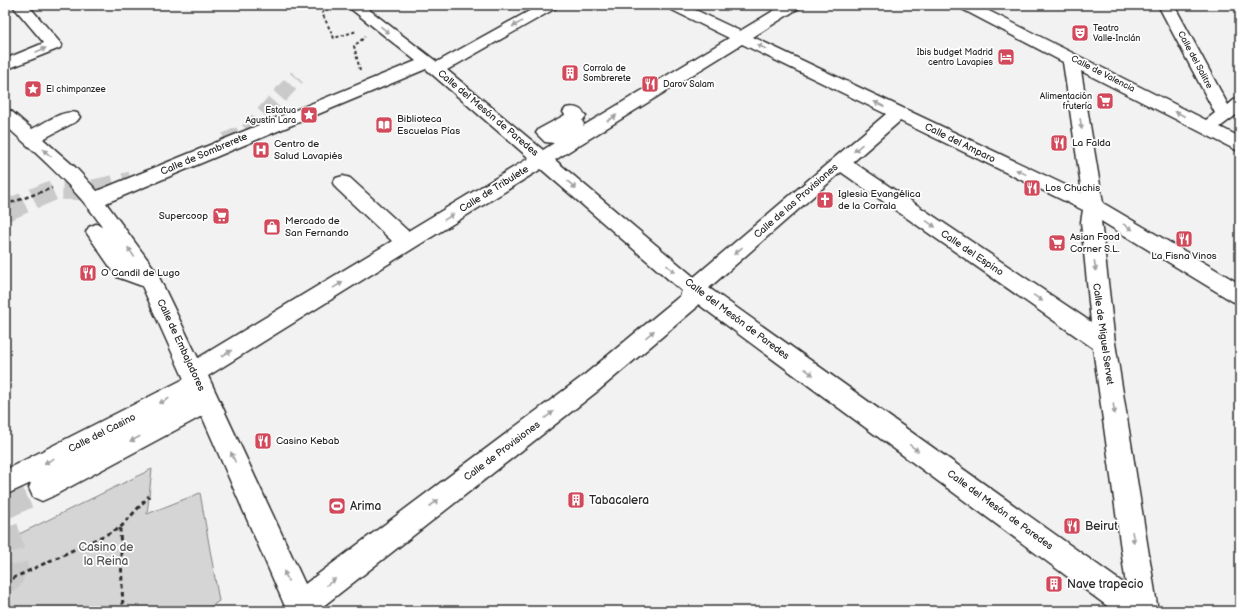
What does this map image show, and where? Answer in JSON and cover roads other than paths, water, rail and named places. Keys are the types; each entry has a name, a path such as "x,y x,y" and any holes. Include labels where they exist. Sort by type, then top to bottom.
{"street":[{"path":"5,65 54,45 20,5"},
{"name":"Calle del Mesón de Paredes","path":"354,5 437,65 542,160 694,289 1138,611"},
{"name":"Calle de Sombrerete","path":"94,200 364,88 437,65 551,5"},
{"name":"Calle del Amparo","path":"673,5 828,76 898,113 1094,207 1240,295"},
{"name":"Calle de Tribulete","path":"200,386 407,243 794,5"},
{"name":"Calle de Valencia","path":"965,5 1240,145"},
{"name":"Calle del Salitre","path":"1166,5 1224,114"},
{"path":"437,65 459,65 487,53"},
{"name":"Calle de Miguel Servet","path":"1071,58 1094,207 1091,222 1104,343 1144,611"},
{"path":"1207,128 1224,114 1240,104"},
{"path":"562,147 556,142 588,123 583,119 551,138 545,133 577,116 572,112"},
{"name":"Calle de las Provisiones","path":"694,289 898,113"},
{"name":"Calle de Embajadores","path":"5,115 75,179 94,200 148,277 200,386 301,608"},
{"path":"30,138 71,117"},
{"name":"Calle del Espino","path":"841,163 1104,343"},
{"path":"343,182 407,243"},
{"path":"96,232 124,271 140,278 148,277"},
{"name":"Calle de Provisiones","path":"301,608 324,588 591,383 688,302 694,289"},
{"path":"42,488 200,386"},
{"name":"Calle del Casino","path":"5,483 200,386"}],"tunnel":[{"path":"225,141 248,131 297,77"},
{"path":"5,211 56,189 93,190 131,182"},
{"path":"5,508 5,506 42,488"},
{"path":"5,527 15,565 10,578 5,577"}],"place":[{"name":"Teatro Valle-Inclán","path":"1080,33"},
{"name":"Ibis budget Madrid centro Lavapies","path":"1006,57"},
{"name":"Corrala de Sombrerete","path":"570,73"},
{"name":"Darov Salam","path":"650,84"},
{"name":"El chimpanzee","path":"33,89"},
{"name":"Alimentación frutería","path":"1105,101"},
{"name":"Estatua Agustín Lara","path":"309,115"},
{"name":"Biblioteca Escuelas Pías","path":"384,125"},
{"name":"La Falda","path":"1059,143"},
{"name":"Centro de Salud Lavapiés","path":"261,150"},
{"name":"Los Chuchis","path":"1032,188"},
{"name":"Iglesia Evangélica de la Corrala","path":"825,200"},
{"name":"Supercoop","path":"221,216"},
{"name":"Mercado de San Fernando","path":"272,227"},
{"name":"La Fisna Vinos","path":"1184,239"},
{"name":"Asian Food Corner S.L.","path":"1057,243"},
{"name":"O Candil de Lugo","path":"88,273"},
{"name":"Casino Kebab","path":"263,441"},
{"name":"Tabacalera","path":"576,500"},
{"name":"Arima","path":"337,506"},
{"name":"Beirut","path":"1072,526"},
{"name":"Nave trapecio","path":"1054,584"}],"park label":[{"name":"Casino de la Reina","path":"106,554"}]}
